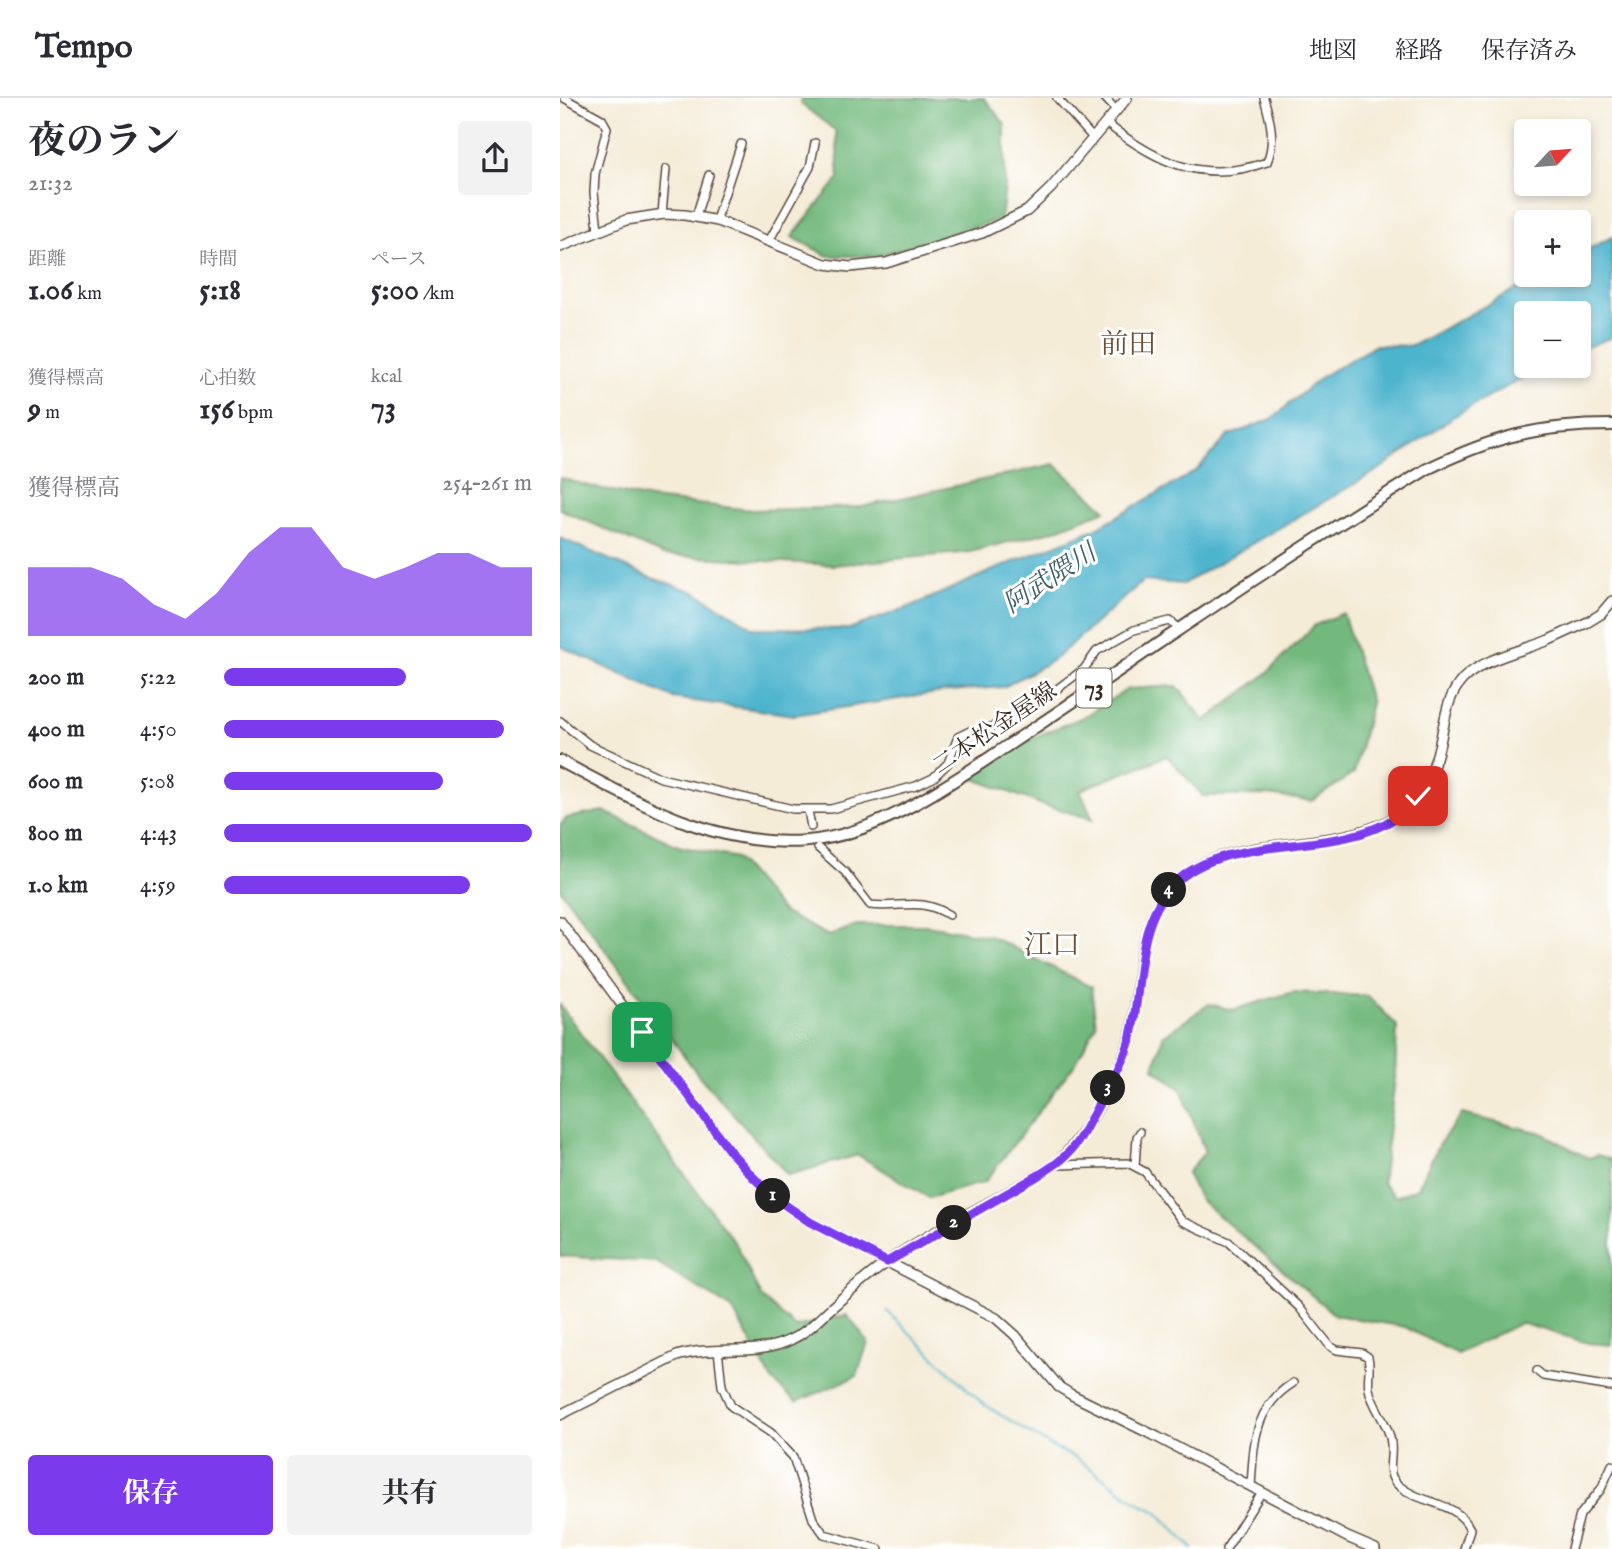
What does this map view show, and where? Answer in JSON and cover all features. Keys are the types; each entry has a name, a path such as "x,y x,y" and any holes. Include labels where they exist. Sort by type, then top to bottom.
{"main road":[{"name":"二本松金屋線","path":"560,761 671,817 718,834 754,839 808,841 868,827 934,794 1180,629 1427,469 1466,450 1522,432 1554,426 1612,425"}],"street":[{"path":"564,98 601,120 607,128 595,174 598,230"},
{"path":"1058,98 1093,138"},
{"path":"1105,98 1116,110"},
{"path":"560,247 625,220 662,214 716,220 808,258 838,266 870,266 898,260 982,233 1027,211 1051,188 1127,98"},
{"path":"1106,123 1133,144 1168,163 1218,172 1235,170 1267,162 1270,153 1271,121 1264,98"},
{"path":"769,241 810,167 815,143"},
{"path":"716,220 741,144"},
{"path":"662,214 666,169"},
{"path":"696,216 709,175"},
{"path":"560,1415 692,1351 751,1350 792,1339 809,1328 887,1262 1055,1165 1076,1145 1124,1055 1132,1028 1147,931 1157,907 1173,885 1195,868 1216,859 1364,832 1394,818 1418,796 1432,771 1450,699 1464,678 1491,662 1588,622 1601,614 1612,601"},
{"path":"560,721 590,745 652,775 793,809 831,809 925,783 944,769 958,737 971,730 986,729 1026,712 1084,668 1097,651 1116,639 1134,630 1170,621 1180,629"},
{"path":"807,810 811,827"},
{"path":"818,848 845,872 870,905 923,904 938,908 949,915"},
{"path":"560,921 729,1150 775,1198 810,1222 996,1318 1015,1335 1059,1387 1072,1395 1375,1549"},
{"path":"1135,1166 1137,1137 1140,1132"},
{"path":"1055,1165 1128,1163 1145,1172 1182,1221 1229,1242 1293,1302 1329,1346 1362,1353 1368,1357 1370,1393 1392,1444 1389,1469 1392,1476 1397,1484 1406,1490 1455,1511 1465,1519 1470,1529 1464,1549"},
{"path":"718,1350 722,1386 731,1406 771,1433 793,1457 818,1528 824,1534 879,1549"},
{"path":"1537,1371 1543,1376 1612,1387"},
{"path":"1251,1486 1256,1430 1276,1395 1293,1383"},
{"path":"1571,1549 1580,1515 1601,1489 1612,1465"},
{"path":"1226,1549 1262,1492"}],"green space":[{"path":"801,98 984,98 1005,124 1005,187 1001,219 876,256 828,256 792,237 839,178 836,131 801,104"},
{"path":"1054,464 1106,510 1052,531 970,552 834,565 663,555 560,509 560,478 651,499 752,510 861,507"},
{"path":"1343,613 1371,703 1354,773 1312,801 1267,795 1203,796 1167,756 1080,790 1093,819 1046,806 972,778 986,757 1083,717 1128,689 1177,686 1205,721 1265,675 1315,625"},
{"path":"603,811 678,846 736,858 782,912 829,936 857,925 927,925 992,937 1091,987 1096,1025 1077,1061 985,1182 929,1198 858,1155 788,1175 700,1077 560,889 560,825 567,818"},
{"path":"1293,992 1368,996 1397,1026 1395,1079 1382,1183 1395,1197 1418,1188 1439,1144 1462,1114 1542,1133 1588,1158 1598,1155 1612,1160 1612,1345 1588,1343 1520,1323 1457,1354 1405,1327 1335,1315 1200,1200 1187,1173 1205,1152 1181,1089 1154,1068 1163,1036 1209,1004 1233,1010"},
{"path":"560,1005 737,1246 761,1297 795,1327 847,1315 868,1342 857,1376 796,1402 772,1380 732,1309 656,1262 560,1256"}],"water":[{"name":"阿武隈川","path":"1612,237 1612,337 1591,345 1591,301 1514,301 1514,378 1523,378 1453,417 1380,469 1183,584 1143,581 1055,659 1004,687 949,691 794,715 673,698 560,646 560,538 649,577 697,593 754,628 849,629 912,606 1095,529 1196,471 1228,436 1272,419 1321,377 1376,345 1412,346 1520,287 1591,287 1591,248"}],"waterway":[{"path":"887,1311 982,1403 1077,1459 1140,1504 1157,1512 1193,1549"}],"district":[{"name":"前田","path":"1128,345"},
{"name":"江口","path":"1052,946"}],"route":[{"path":"642,1032 729,1150 775,1198 810,1222 887,1262 1034,1178 1055,1165 1076,1145 1124,1055 1132,1028 1147,931 1157,907 1173,885 1187,873 1216,859 1364,832 1394,818 1418,796"}]}
